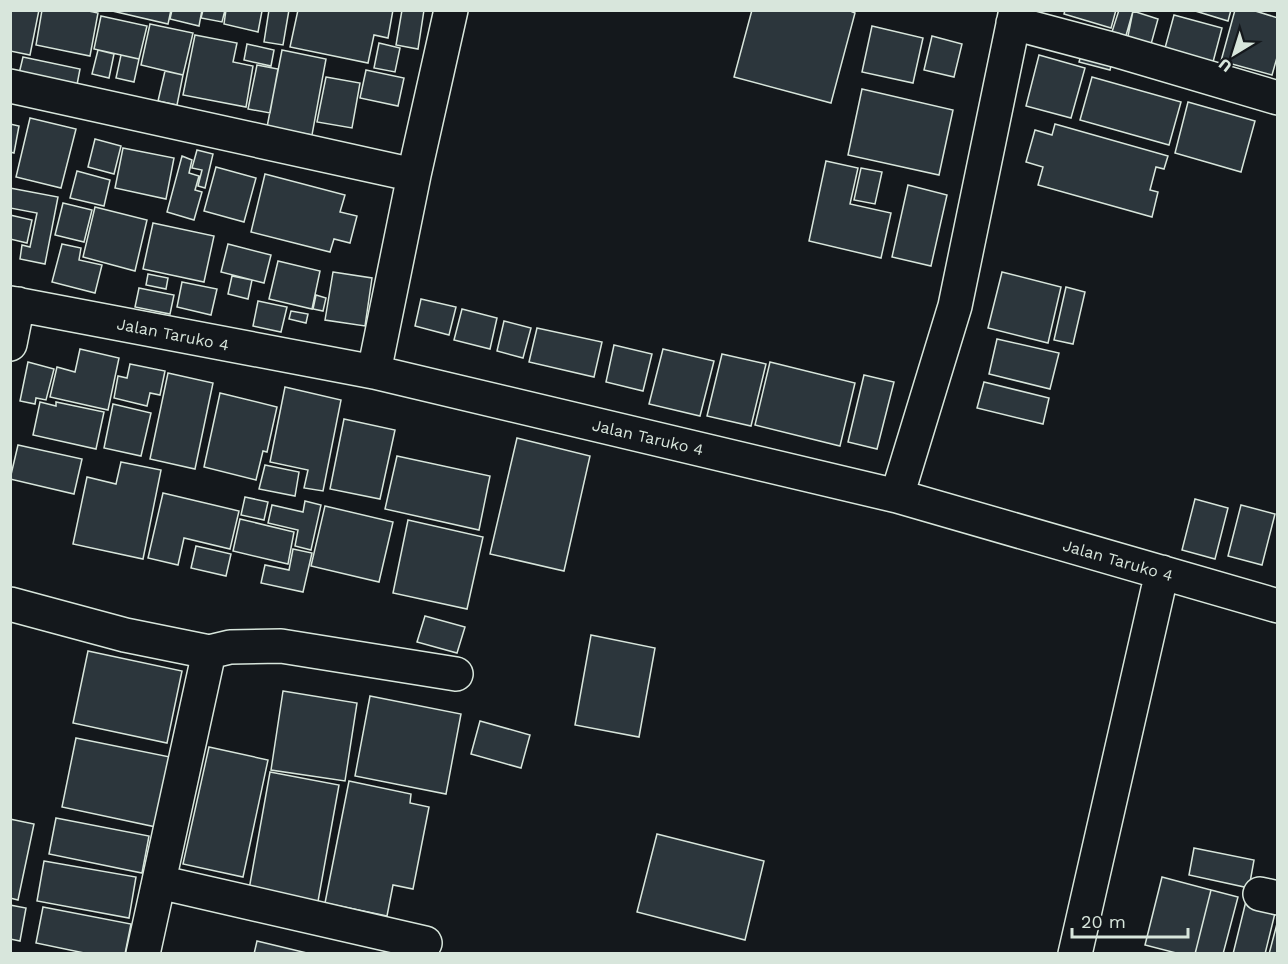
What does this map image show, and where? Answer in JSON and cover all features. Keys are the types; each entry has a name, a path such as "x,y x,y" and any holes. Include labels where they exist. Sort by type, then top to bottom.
{"street":[{"path":"374,372 414,175 451,10"},
{"path":"897,496 955,306 1015,17 1115,50 1278,98"},
{"path":"10,86 414,175"},
{"path":"10,344 14,304"},
{"name":"Jalan Taruko 4","path":"14,304 374,372 897,496 1278,606"},
{"path":"1075,954 1162,572"},
{"path":"10,604 125,635 209,652 230,647 280,646 456,674"},
{"path":"143,954 209,652"},
{"path":"159,882 425,943"}],"building":[{"path":"10,10 39,10 30,55 10,51"},
{"path":"42,10 84,10 98,13 90,56 36,45"},
{"path":"108,10 171,10 168,24"},
{"path":"172,10 202,10 199,26 170,19"},
{"path":"203,10 225,10 222,22 201,18"},
{"path":"226,10 262,11 258,32 224,24"},
{"path":"269,10 289,10 283,45 264,42"},
{"path":"298,10 393,10 388,38 374,35 368,63 290,47"},
{"path":"402,10 424,10 418,49 396,45"},
{"path":"752,10 848,10 855,13 831,103 734,77"},
{"path":"1065,10 1116,10 1111,28 1064,14"},
{"path":"1119,10 1133,11 1125,39 1111,35"},
{"path":"1192,10 1231,10 1228,21"},
{"path":"1235,10 1252,10 1278,18 1278,54 1272,75 1221,61"},
{"path":"1133,11 1158,19 1148,55 1125,51"},
{"path":"1174,15 1222,28 1213,62 1165,48"},
{"path":"101,16 147,26 139,59 94,49"},
{"path":"150,24 193,33 183,75 141,65"},
{"path":"872,26 923,38 913,83 862,72"},
{"path":"195,35 237,43 233,62 253,66 246,107 183,95"},
{"path":"932,36 962,44 954,77 924,70"},
{"path":"379,43 400,48 395,72 374,68"},
{"path":"247,44 274,50 271,66 244,60"},
{"path":"1084,45 1114,54 1110,70 1079,62"},
{"path":"98,50 114,54 109,78 92,74"},
{"path":"282,50 326,59 312,135 267,127"},
{"path":"121,55 139,59 134,82 116,78"},
{"path":"1039,55 1085,68 1071,118 1026,106"},
{"path":"23,57 80,69 76,90 18,78"},
{"path":"257,65 278,69 270,113 248,109"},
{"path":"366,70 404,78 398,106 360,98"},
{"path":"165,71 183,75 177,105 158,101"},
{"path":"326,77 360,83 352,128 317,122"},
{"path":"1092,77 1181,102 1169,145 1080,120"},
{"path":"862,89 953,110 939,175 848,155"},
{"path":"1188,102 1255,121 1241,172 1175,153"},
{"path":"30,118 76,129 61,188 16,177"},
{"path":"10,124 19,126 14,153 10,152"},
{"path":"1055,124 1168,156 1164,169 1156,167 1150,190 1158,192 1152,217 1038,185 1043,167 1026,162 1035,130 1052,135"},
{"path":"95,139 121,146 114,174 88,167"},
{"path":"123,148 174,158 166,199 115,188"},
{"path":"197,150 213,154 205,188 198,186 202,170 192,168"},
{"path":"182,156 192,160 189,173 199,176 195,190 202,192 194,220 167,212"},
{"path":"826,161 858,168 850,204 891,213 881,258 809,241"},
{"path":"216,167 256,178 244,222 204,211"},
{"path":"861,168 882,172 875,204 854,200"},
{"path":"77,171 110,180 104,206 70,198"},
{"path":"265,174 345,195 340,212 357,216 350,243 334,239 330,252 251,232"},
{"path":"908,185 947,195 931,266 892,257"},
{"path":"10,188 58,197 45,264 20,259 22,245 30,247 37,213 10,208"},
{"path":"63,203 92,210 84,242 55,235"},
{"path":"95,207 147,220 135,271 83,257"},
{"path":"10,215 32,220 27,243 10,239"},
{"path":"153,223 214,236 204,282 143,269"},
{"path":"62,244 81,248 79,260 102,265 95,293 52,282"},
{"path":"228,244 271,255 264,283 221,272"},
{"path":"278,261 320,271 312,309 269,299"},
{"path":"333,272 372,278 365,326 325,320"},
{"path":"1002,272 1061,287 1048,343 988,328"},
{"path":"148,274 168,278 166,289 146,285"},
{"path":"232,276 252,280 248,299 228,294"},
{"path":"182,282 217,289 211,315 177,307"},
{"path":"1066,287 1085,292 1073,344 1054,340"},
{"path":"139,288 174,295 170,314 135,307"},
{"path":"316,295 326,298 323,311 313,309"},
{"path":"421,299 456,307 449,335 415,326"},
{"path":"258,301 287,307 281,332 253,326"},
{"path":"462,309 497,318 490,349 454,340"},
{"path":"291,311 308,314 306,323 289,319"},
{"path":"504,321 531,328 523,358 497,351"},
{"path":"537,328 602,342 594,377 529,362"},
{"path":"997,339 1059,353 1050,389 989,374"},
{"path":"614,345 652,354 643,391 606,382"},
{"path":"80,349 119,358 108,410 50,397 57,367 75,372"},
{"path":"663,349 714,361 700,416 649,404"},
{"path":"722,354 766,364 751,426 707,416"},
{"path":"28,362 54,369 46,400 36,398 35,404 20,401"},
{"path":"770,362 855,383 840,446 755,425"},
{"path":"130,364 165,371 160,395 150,393 147,406 114,398 118,376 127,378"},
{"path":"168,373 213,383 195,469 150,459"},
{"path":"864,375 894,382 877,449 848,442"},
{"path":"984,382 1049,398 1043,424 977,408"},
{"path":"285,387 341,400 323,491 304,488 308,470 270,462"},
{"path":"220,393 277,407 267,452 263,451 256,480 204,467"},
{"path":"40,402 56,406 56,402 104,412 96,449 33,435"},
{"path":"113,404 151,413 141,456 104,448"},
{"path":"344,419 395,430 380,499 330,489"},
{"path":"517,438 590,456 564,571 490,554"},
{"path":"18,445 82,459 74,494 10,479"},
{"path":"397,456 490,476 479,530 385,509"},
{"path":"121,462 161,470 143,559 73,544 87,477 116,484"},
{"path":"265,465 299,472 295,496 259,489"},
{"path":"163,493 239,511 230,549 184,538 178,565 148,558"},
{"path":"245,497 268,502 264,520 241,515"},
{"path":"1195,499 1228,508 1215,559 1182,550"},
{"path":"305,501 321,505 311,550 295,546 298,530 268,523 272,505 303,512"},
{"path":"1241,505 1275,514 1262,565 1228,556"},
{"path":"325,506 393,522 379,582 311,566"},
{"path":"240,519 294,532 288,564 233,551"},
{"path":"408,520 483,537 467,609 393,593"},
{"path":"196,546 231,554 226,576 191,568"},
{"path":"293,549 312,553 303,592 261,583 265,565 289,570"},
{"path":"425,616 465,627 457,653 417,642"},
{"path":"591,635 655,648 639,737 575,725"},
{"path":"88,651 182,671 167,743 73,723"},
{"path":"283,691 357,703 345,781 271,770"},
{"path":"370,696 461,714 446,794 355,776"},
{"path":"480,721 530,735 521,768 471,754"},
{"path":"76,738 170,757 156,827 62,807"},
{"path":"209,747 268,760 243,877 183,864"},
{"path":"270,772 339,785 317,907 248,895"},
{"path":"349,781 411,794 410,803 429,807 413,889 393,885 387,916 325,903"},
{"path":"56,818 149,836 142,873 49,854"},
{"path":"10,819 34,824 18,900 10,898"},
{"path":"657,834 764,861 745,940 637,912"},
{"path":"1194,848 1254,860 1249,888 1189,875"},
{"path":"44,861 136,877 129,918 37,901"},
{"path":"1162,877 1211,890 1195,954 1180,954 1145,945"},
{"path":"1211,890 1238,897 1223,954 1195,954"},
{"path":"1246,901 1276,909 1265,954 1233,954"},
{"path":"10,905 26,908 20,941 10,939"},
{"path":"43,907 131,924 125,954 89,954 36,943"},
{"path":"1278,920 1278,954 1269,954"},
{"path":"257,941 311,954 254,954"}]}
